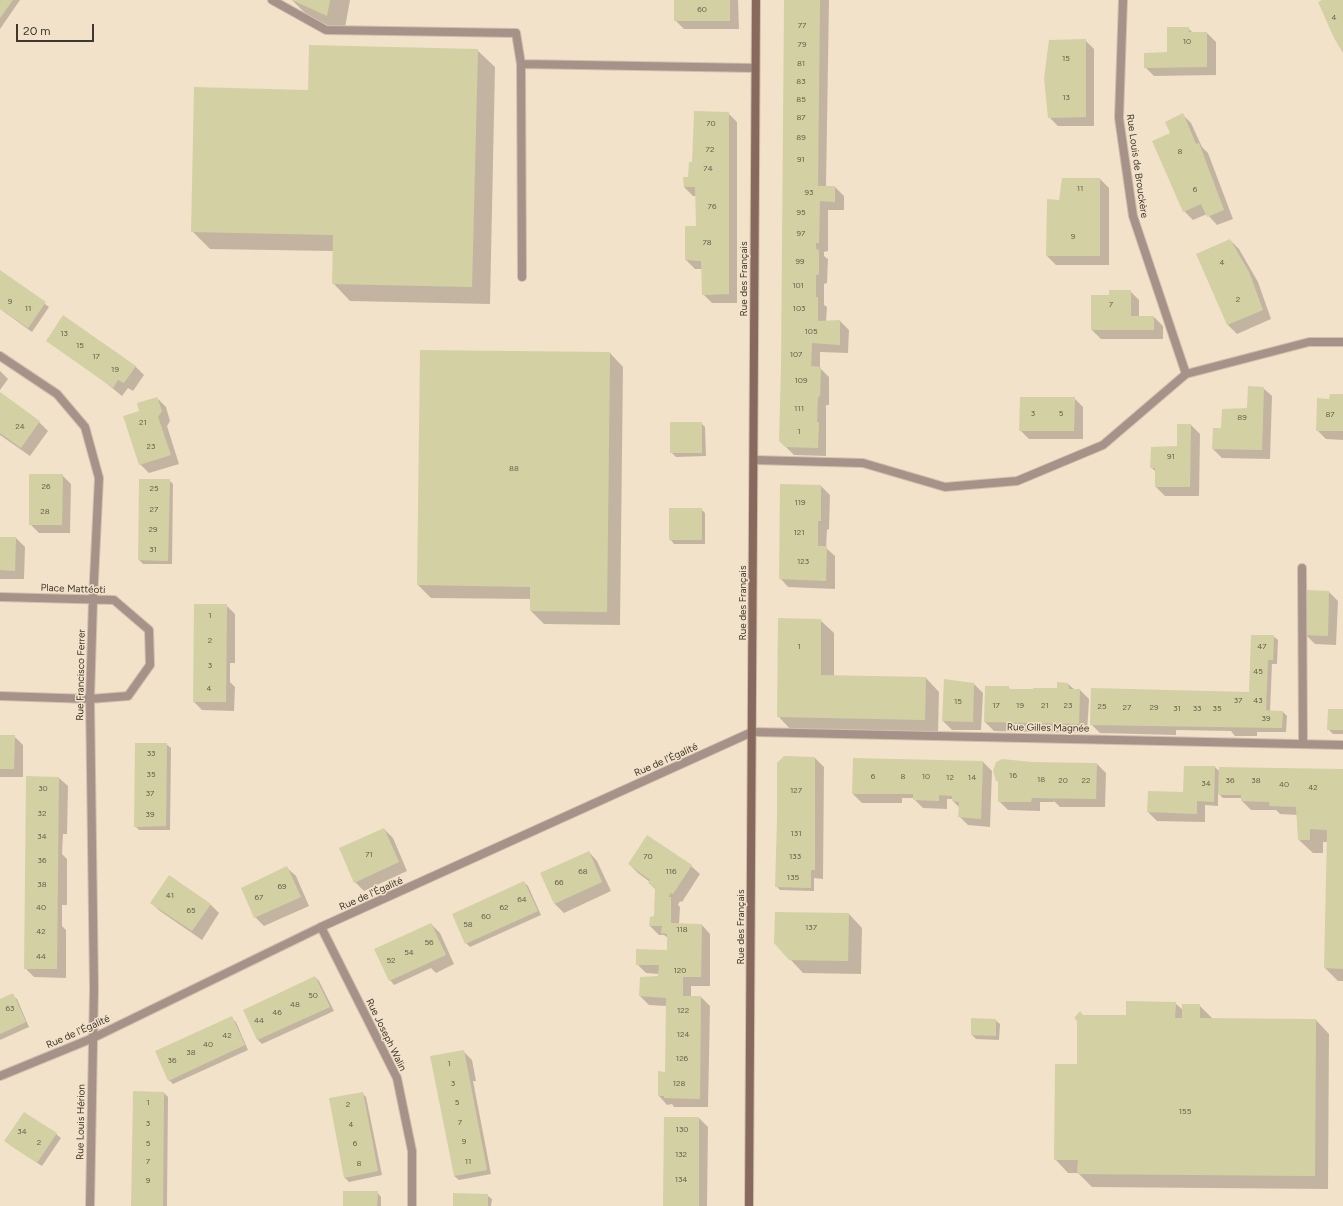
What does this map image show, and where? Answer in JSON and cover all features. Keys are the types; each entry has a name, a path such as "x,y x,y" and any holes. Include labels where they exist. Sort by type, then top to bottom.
{"main road":[{"name":"Rue des Français","path":"749,1206 756,0"}],"street":[{"path":"272,0 326,30 516,33 521,64 522,277"},
{"name":"Rue Louis de Brouckère","path":"1123,0 1118,118 1133,216 1186,374"},
{"path":"521,64 755,68"},
{"path":"754,460 863,463 945,487 1017,481 1104,445 1186,374 1309,342 1343,342"},
{"name":"Rue Francisco Ferrer","path":"0,356 57,394 85,427 99,478 90,699 94,988 93,1038"},
{"path":"1302,568 1303,744"},
{"name":"Place Mattéoti","path":"0,596 114,600 149,630 150,665 128,696 90,699 0,696"},
{"name":"Rue Gilles Magnée","path":"752,732 1343,745"},
{"name":"Rue de l'Égalité","path":"0,1076 93,1038 321,927 752,732"},
{"name":"Rue Joseph Walin","path":"321,927 397,1078 412,1151 412,1206"},
{"name":"Rue Louis Hérion","path":"90,1206 93,1038"}],"building":[{"path":"0,0 13,0 0,18"},
{"path":"292,0 330,0 327,16"},
{"path":"674,0 730,0 730,21 674,21"},
{"path":"784,0 820,0 818,186 835,186 835,202 820,201 819,243 816,243 816,249 819,250 819,274 816,275 816,297 818,297 818,321 840,320 840,345 812,343 811,366 821,367 817,422 819,422 818,448 785,447 779,441"},
{"path":"1322,0 1343,0 1343,53 1334,38 1318,2"},
{"path":"1167,27 1189,27 1189,32 1207,32 1207,67 1144,68 1144,53 1167,52"},
{"path":"1086,39 1086,117 1048,118 1044,78 1049,40"},
{"path":"309,45 478,49 472,287 332,284 333,235 191,232 194,87 308,90"},
{"path":"694,111 729,112 729,294 702,295 701,261 685,260 685,226 696,226 695,187 684,187 683,177 688,177 689,162 692,162"},
{"path":"1183,113 1196,144 1199,143 1224,210 1207,217 1201,204 1183,212 1152,141 1170,133 1165,122"},
{"path":"1062,178 1100,178 1100,256 1046,256 1047,199 1059,200"},
{"path":"1230,239 1249,272 1263,310 1227,325 1196,254"},
{"path":"0,270 46,302 28,328 0,309"},
{"path":"1109,290 1131,290 1131,316 1154,316 1154,330 1091,330 1091,295 1109,295"},
{"path":"63,315 136,366 124,383 118,380 113,388 46,341"},
{"path":"420,350 610,352 607,612 530,611 530,587 417,585"},
{"path":"1248,386 1264,387 1262,450 1212,449 1213,428 1221,428 1222,409 1247,408"},
{"path":"0,392 40,421 21,448 0,433"},
{"path":"1330,394 1343,394 1343,431 1316,431 1317,398 1329,399"},
{"path":"157,397 162,411 158,417 171,455 139,465 123,416 139,411 137,403"},
{"path":"1020,397 1075,397 1074,431 1019,431"},
{"path":"670,422 702,422 702,453 670,453"},
{"path":"1177,424 1191,424 1190,487 1155,487 1155,468 1150,468 1151,447 1177,446"},
{"path":"29,474 63,474 62,525 29,525"},
{"path":"139,479 170,479 168,561 138,560"},
{"path":"780,484 821,485 821,521 818,521 818,546 827,546 826,581 779,579"},
{"path":"669,508 702,508 702,540 669,540"},
{"path":"0,537 16,537 15,571 0,570"},
{"path":"1307,590 1329,591 1328,636 1305,635"},
{"path":"194,604 227,604 226,702 193,702"},
{"path":"778,618 821,619 821,675 926,677 925,720 777,717"},
{"path":"1251,635 1274,635 1273,660 1268,660 1266,710 1261,710 1283,711 1282,728 1090,725 1091,688 1249,692"},
{"path":"944,679 974,683 973,722 942,721"},
{"path":"1057,682 1068,683 1069,689 1080,689 1079,724 984,722 985,686 1009,686 1009,689 1057,688"},
{"path":"1328,709 1343,709 1343,730 1327,730"},
{"path":"0,735 15,735 14,769 0,769"},
{"path":"135,743 167,743 166,826 134,827"},
{"path":"784,756 815,757 815,870 811,870 811,888 775,887 777,763"},
{"path":"853,758 983,761 981,819 958,817 959,802 952,801 952,796 939,795 939,801 913,800 913,794 852,794"},
{"path":"1002,759 1032,762 1097,763 1096,799 1032,798 1031,802 998,802 998,781 996,781 993,771 996,762"},
{"path":"1184,766 1215,766 1214,802 1197,801 1197,814 1147,812 1148,791 1183,792"},
{"path":"1219,767 1343,769 1343,969 1324,968 1327,830 1310,829 1310,840 1298,840 1296,807 1270,806 1269,802 1241,801 1241,795 1218,795"},
{"path":"26,776 59,777 57,969 24,969"},
{"path":"384,828 399,862 354,883 339,848"},
{"path":"647,835 692,865 673,894 671,893 668,897 671,897 671,923 702,924 701,977 683,977 683,996 701,996 700,1099 664,1098 664,1096 658,1096 658,1071 665,1072 666,998 639,996 640,977 658,976 659,965 636,965 636,949 667,950 667,934 661,933 662,926 649,926 650,917 654,916 655,888 648,883 650,880 628,864"},
{"path":"589,851 602,882 554,904 540,873"},
{"path":"287,866 301,897 254,918 241,888"},
{"path":"169,875 211,904 192,931 150,903"},
{"path":"524,881 538,911 465,944 452,914"},
{"path":"775,912 849,913 848,961 789,960 774,943"},
{"path":"431,923 446,955 389,981 374,949"},
{"path":"315,976 330,1007 257,1040 243,1010"},
{"path":"13,993 26,1022 0,1034 0,999"},
{"path":"1126,1001 1176,1002 1175,1018 1182,1018 1182,1004 1200,1004 1200,1018 1316,1019 1315,1176 1077,1174 1078,1160 1054,1160 1055,1064 1077,1064 1077,1021 1074,1018 1080,1011 1083,1015 1126,1015"},
{"path":"232,1016 245,1045 168,1081 155,1051"},
{"path":"971,1018 996,1019 996,1036 971,1035"},
{"path":"464,1050 487,1170 454,1176 430,1056"},
{"path":"133,1091 164,1092 163,1206 131,1206"},
{"path":"363,1092 378,1171 344,1178 329,1098"},
{"path":"24,1112 57,1133 37,1163 4,1141"},
{"path":"664,1117 699,1117 699,1206 663,1206"},
{"path":"343,1191 378,1191 377,1206 343,1206"},
{"path":"453,1193 488,1194 488,1206 453,1206"}]}
